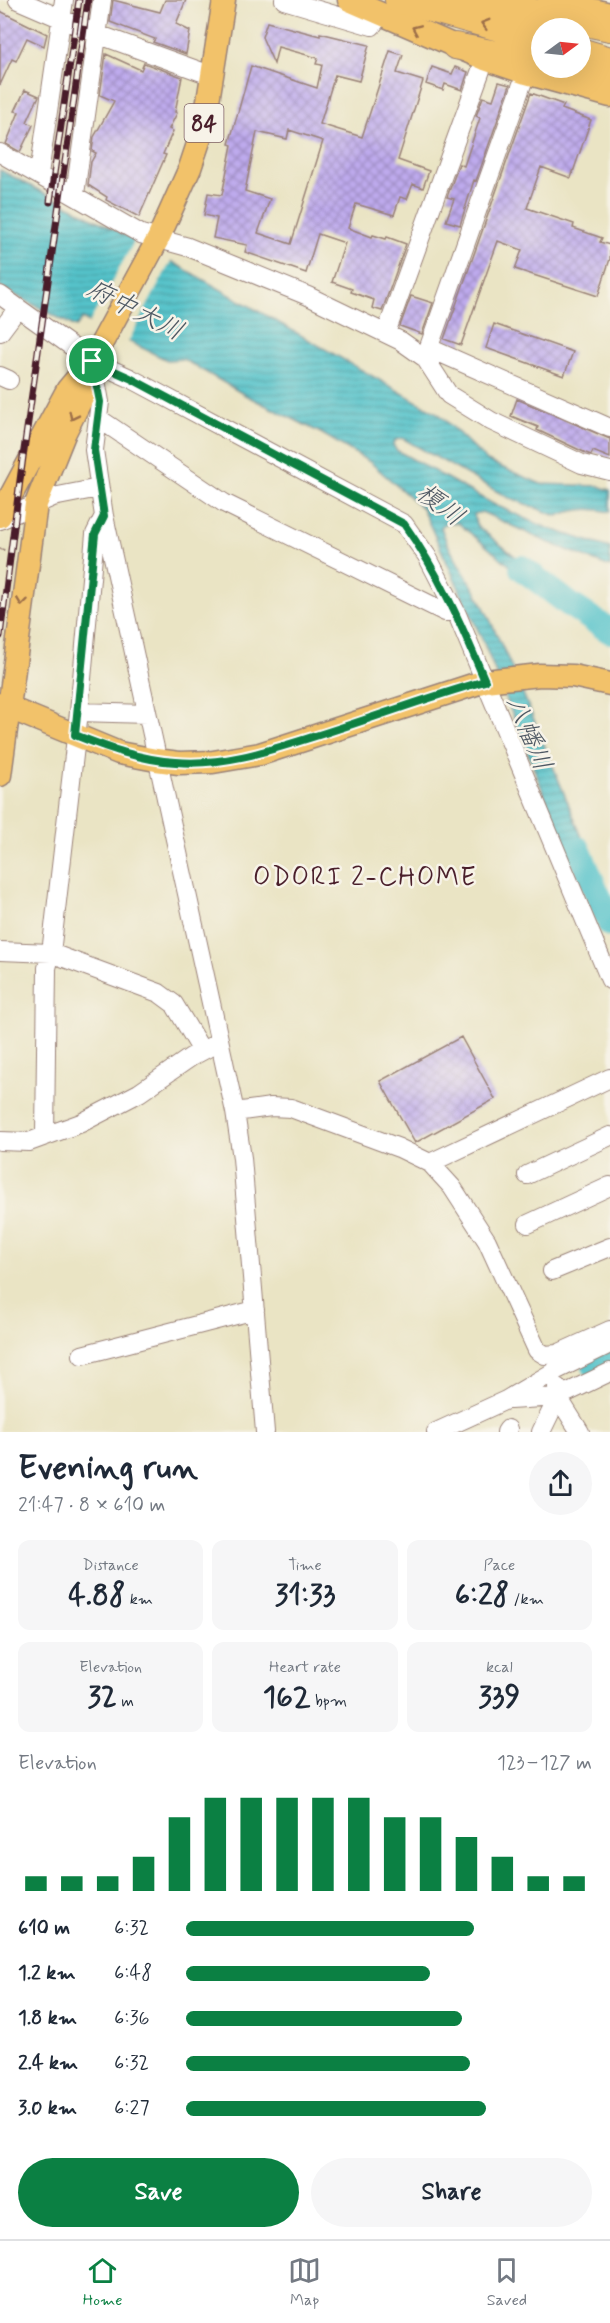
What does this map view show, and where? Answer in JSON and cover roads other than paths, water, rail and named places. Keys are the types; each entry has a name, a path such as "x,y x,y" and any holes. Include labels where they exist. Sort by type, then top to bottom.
{"highway":[{"path":"467,0 532,18"},
{"path":"491,0 519,9 610,28"},
{"path":"389,7 531,38"},
{"path":"591,35 610,40"},
{"path":"455,46 531,67"},
{"path":"591,54 610,60"},
{"path":"591,76 610,81"}],"main road":[{"name":"84","path":"0,518 68,389 97,352 156,243 190,168 204,126 224,0"},
{"path":"349,0 389,7 455,46 485,59 531,67"},
{"path":"549,0 610,14"},
{"path":"561,78 610,96"},
{"name":"84","path":"0,775 4,706 36,504 65,432 83,396 97,352"},
{"path":"4,706 119,753 179,763 213,762 260,754 500,680 540,675 573,676 610,684"}],"street":[{"path":"18,0 63,9 97,34 213,76"},
{"path":"75,194 102,0"},
{"path":"284,0 372,26 389,7"},
{"path":"39,174 63,9"},
{"path":"386,333 485,59"},
{"path":"531,76 427,353 449,395 491,421 582,465 610,471"},
{"path":"0,153 75,194 156,243 188,247 297,291 427,353 610,428"},
{"path":"0,295 18,308 97,352 130,378 404,524 427,556 456,612 500,680 604,948 610,980"},
{"path":"0,332 18,308"},
{"path":"97,352 100,402 94,450 104,516 235,1112 242,1158 265,1432"},
{"path":"98,418 224,503 445,612 456,612"},
{"path":"0,518 53,497 99,488"},
{"path":"45,1136 46,968 51,953 79,712 95,534 104,516"},
{"path":"79,712 147,714"},
{"path":"0,951 51,953 159,993 174,1004 202,1051"},
{"path":"0,1141 29,1142 81,1124 139,1093 219,1042"},
{"path":"430,1163 610,1078"},
{"path":"235,1112 271,1107 291,1108 399,1148 430,1163 452,1187 487,1241 537,1350 545,1355 557,1354 610,1330"},
{"path":"527,1174 610,1136"},
{"path":"528,1224 610,1186"},
{"path":"552,1271 610,1247"},
{"path":"82,1355 255,1310"},
{"path":"436,1432 506,1400 555,1371 610,1344"},
{"path":"555,1371 558,1397 580,1432"},
{"path":"506,1400 558,1397 610,1372"},
{"path":"541,1432 558,1397"}],"water":[{"name":"府中大川","path":"0,170 125,235 439,414 487,461 541,484 597,486 610,490 610,512 583,509 557,516 507,497 402,438 393,444 396,450 493,504 547,528 610,548 610,567 547,542 482,512 474,514 476,525 552,586 547,596 458,523 447,522 441,527 450,548 479,597 499,640 598,877 580,884 483,641 422,508 370,462 183,359 167,360 83,319 76,327 0,287"}],"waterway":[{"name":"榎川","path":"522,568 569,604 610,631"},
{"name":"八幡川","path":"578,849 610,924"},
{"name":"八幡川","path":"595,1366 610,1359"}],"railway":[{"path":"50,202 79,0"},
{"path":"0,636 88,0"}],"district":[{"name":"ODORI 2-CHOME","path":"365,876"}]}
